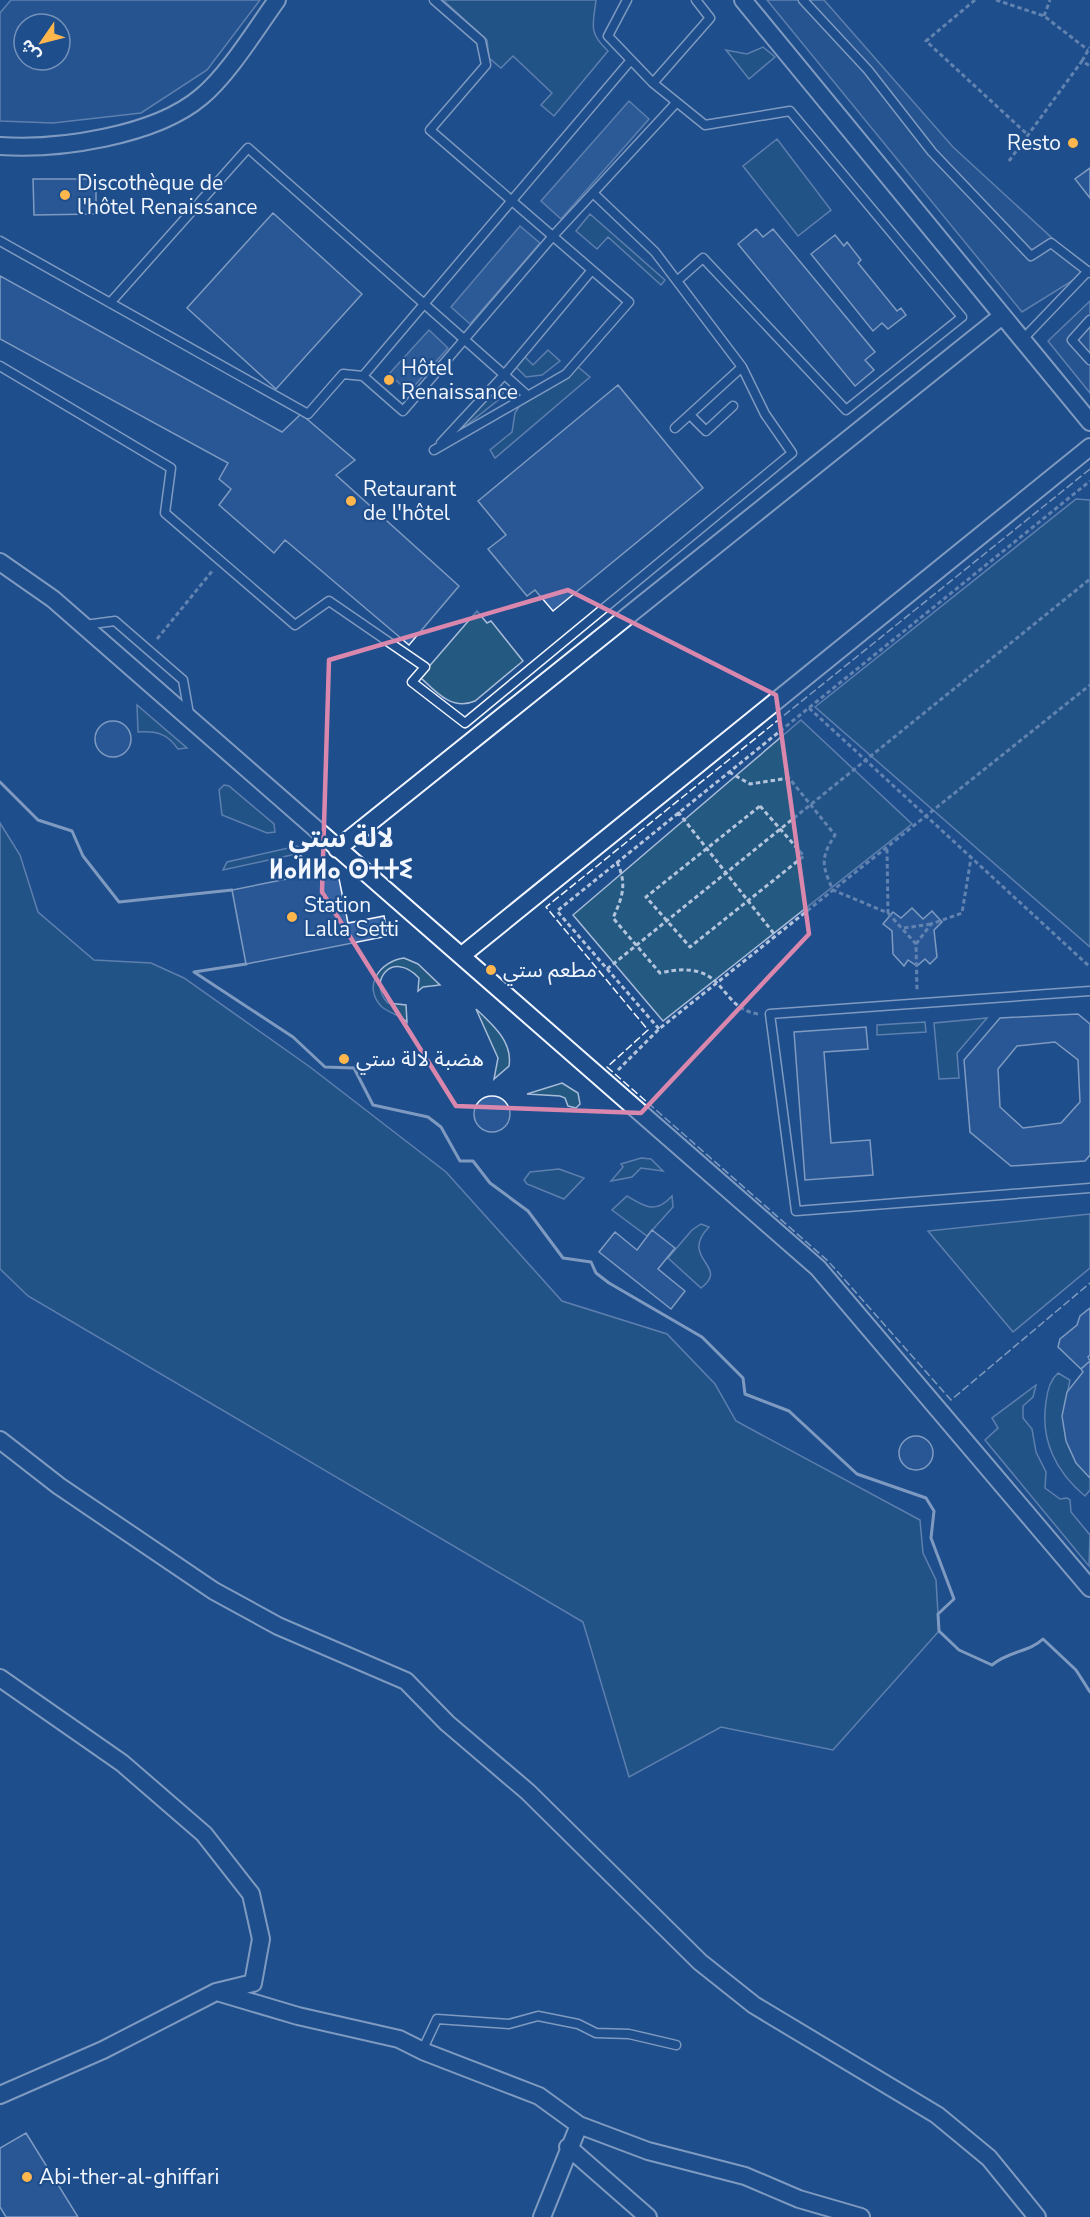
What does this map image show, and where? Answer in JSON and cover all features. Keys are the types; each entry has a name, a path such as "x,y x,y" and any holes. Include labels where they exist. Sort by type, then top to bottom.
{"street":[{"path":"0,146 32,148 87,140 166,118 201,97 277,0"},
{"path":"743,0 1090,422"},
{"path":"337,849 1002,316"},
{"path":"461,956 1090,447"},
{"path":"0,562 53,599 818,1268 1090,1588"},
{"path":"0,1440 59,1486 214,1591 278,1626 406,1681 447,1723 528,1792 700,1962 754,2005 937,2115 989,2158 1037,2217"},
{"path":"0,1678 122,1763 204,1834 251,1894 261,1939 253,1983 216,1992 104,2050 0,2095"},
{"path":"216,1992 298,2016 399,2039 422,2051 539,2096 579,2125 648,2151 745,2176 799,2199 861,2217"},
{"path":"542,2217 568,2147 579,2125"},
{"path":"568,2147 648,2217"}],"lane":[{"path":"434,0 481,41 486,65 430,130 510,200 553,236 629,302 566,374 435,450 504,375 592,270"},
{"path":"627,0 608,36 653,83 705,125 790,111 962,317 846,410 703,258 677,281"},
{"path":"653,83 710,18 696,0"},
{"path":"803,0 867,70 932,152 1030,256 1051,243 1089,272 1022,340"},
{"path":"363,376 631,60"},
{"path":"0,241 308,414 343,374 363,376 403,411 553,236 676,103"},
{"path":"110,303 248,148 426,303 527,395"},
{"path":"0,366 171,468 165,513 295,625 329,601 425,667 412,682 465,723 792,453 765,414 742,367 655,252 593,193"},
{"path":"1090,320 1072,340 1090,360"},
{"path":"675,428 742,367"},
{"path":"690,415 706,431 733,406"},
{"path":"82,625 115,621 183,680 190,720"},
{"path":"1090,991 770,1014 796,1212 1090,1188"},
{"path":"422,2051 437,2019 510,2024 538,2016 578,2024 596,2033 629,2034 676,2045"}],"path":[{"path":"975,0 926,40 1028,135"},
{"path":"996,0 1044,16 1089,48 1009,161"},
{"path":"1044,16 1050,0"},
{"path":"1082,61 1090,66"},
{"path":"660,1029 557,911 1090,481"},
{"path":"148,650 220,561"},
{"path":"607,969 1090,579"},
{"path":"606,1082 660,1029 1090,685"},
{"path":"809,708 1090,967"},
{"path":"729,772 750,784 789,778 811,805 835,835 823,861 824,871 833,890 888,913 904,928 916,944 917,1004"},
{"path":"760,806 781,829 804,856 690,947 646,897 760,806"},
{"path":"678,813 775,935"},
{"path":"887,848 888,913"},
{"path":"904,928 931,924 962,913 971,858"},
{"path":"617,862 625,882 623,898 613,918 660,973 673,970 702,971 743,1008 755,1014 770,1014"},
{"path":"916,944 931,924"}],"highlighted area":[{"path":"568,590 776,695 809,934 641,1113 456,1106 322,892 329,660"}],"shaded area":[{"path":"11,0 260,0 207,70 141,113 53,123 0,121 0,13"},
{"path":"443,0 596,0 593,28 597,39 608,51 554,116 541,105 552,93 513,56 501,68 489,58 487,40"},
{"path":"767,0 824,0 953,147 1088,271 1022,312"},
{"path":"763,47 775,57 749,79 726,50 747,54"},
{"path":"629,101 649,119 561,219 541,201"},
{"path":"777,139 831,210 798,236 743,166"},
{"path":"590,214 665,280 661,285 608,237 597,249 576,231"},
{"path":"520,226 540,243 470,324 451,307"},
{"path":"1090,301 1090,393 1048,341"},
{"path":"429,330 448,348 409,392 389,374"},
{"path":"548,350 560,361 542,375 526,377 515,366 524,356 533,365"},
{"path":"578,367 590,377 495,458 490,450 512,432 515,413 523,400 563,379"},
{"path":"498,385 504,387 502,397 449,439"},
{"path":"1076,499 1090,500 1090,947 815,707"},
{"path":"477,611 487,623 491,621 523,661 475,701 459,704 445,698 420,677"},
{"path":"137,705 187,748 178,749 170,739 161,734 138,732"},
{"path":"801,720 912,824 663,1021 573,915"},
{"path":"224,785 229,786 274,824 275,832 267,833 222,815 219,790"},
{"path":"0,823 20,855 38,912 94,960 151,963 184,978 310,1067 446,1172 562,1301 667,1334 715,1384 736,1421 920,1520 923,1553 936,1580 939,1631 833,1750 721,1727 629,1777 583,1622 28,1296 0,1269"},
{"path":"297,846 305,852 223,870 227,862"},
{"path":"404,958 418,964 440,985 423,987 418,991 419,978 409,970 400,967 386,972 381,978 382,995 388,1003 406,1005 407,1022 382,1007 373,991 376,976 381,969"},
{"path":"476,1009 500,1034 508,1049 509,1066 494,1079 498,1058"},
{"path":"987,1018 957,1053 959,1078 939,1079 934,1023"},
{"path":"925,1022 926,1032 877,1035 877,1025"},
{"path":"562,1083 578,1093 580,1104 576,1108 568,1106 565,1098 560,1096 527,1094"},
{"path":"641,1158 651,1159 663,1171 641,1168 632,1177 611,1181 623,1167 621,1164"},
{"path":"559,1169 584,1178 564,1199 527,1184 524,1180 530,1172"},
{"path":"627,1196 645,1206 655,1207 672,1196 673,1207 647,1236 612,1210"},
{"path":"1090,1214 1090,1268 1013,1332 928,1231"},
{"path":"701,1224 709,1227 701,1238 699,1247 711,1274 709,1280 701,1288 668,1258 692,1230"},
{"path":"1058,1373 1070,1380 1065,1408 1065,1432 1073,1455 1090,1478 1090,1490 1085,1496 1058,1466 1045,1429 1046,1398 1051,1383"},
{"path":"1036,1385 1033,1397 1023,1406 1023,1418 1032,1429 1036,1452 1046,1472 1045,1488 1060,1499 1070,1500 1071,1512 1090,1535 1089,1566 985,1440 998,1428 992,1418"}],"building":[{"path":"1090,168 1090,198 1075,179"},
{"path":"33,179 96,179 96,214 34,215"},
{"path":"273,213 362,294 276,389 187,308"},
{"path":"756,229 763,237 773,229 875,352 865,360 874,370 855,386 738,244"},
{"path":"835,235 844,246 847,242 861,260 858,263 897,311 901,308 906,315 888,329 882,323 873,331 811,254"},
{"path":"0,276 282,432 301,414 355,460 336,475 459,586 409,645 285,540 274,553 219,505 231,489 219,479 228,463 0,339"},
{"path":"618,385 703,488 553,611 535,590 527,596 488,549 506,535 478,501"},
{"path":"113,721 126,726 131,739 126,752 113,757 100,752 95,739 100,726"},
{"name":"Station Lalla Setti","path":"337,869 348,923 384,916 388,936 246,964 232,890"},
{"path":"912,908 923,919 932,911 942,922 934,930 937,957 930,964 925,959 917,966 908,960 904,966 893,954 892,931 883,924 893,912 901,918"},
{"path":"1078,1014 1090,1024 1090,1155 1085,1161 1011,1166 970,1132 964,1060 1000,1018","holes":["1055,1042 1078,1060 1080,1102 1061,1123 1023,1128 1000,1107 998,1069 1017,1046"]},
{"path":"866,1027 868,1049 824,1052 831,1143 870,1140 873,1175 805,1180 794,1032"},
{"path":"492,1096 505,1101 510,1114 505,1127 492,1132 479,1127 474,1114 479,1101"},
{"path":"652,1230 675,1248 658,1269 685,1291 671,1309 599,1252 615,1232 637,1250"},
{"path":"1090,1308 1090,1355 1088,1357 1090,1361 1081,1369 1058,1347 1060,1339 1077,1325 1080,1316"},
{"path":"1090,1361 1090,1478 1076,1463 1066,1441 1062,1416 1067,1392 1083,1372 1081,1369"},
{"path":"916,1436 928,1441 933,1453 928,1465 916,1470 904,1465 899,1453 904,1441"},
{"name":"Abi-ther-al-ghiffari","path":"26,2133 78,2217 6,2217 0,2207 0,2148"}],"fence":[{"path":"1090,469 546,907 648,1030 607,1067 828,1261 951,1400 1090,1283"}],"wall":[{"path":"0,782 38,820 72,831 83,856 119,902 232,890"},
{"path":"246,964 194,972 293,1037 325,1067 354,1068 373,1105 428,1117 441,1127 460,1161 473,1161 490,1183 528,1211 563,1258 591,1262 596,1273 609,1283 702,1337 743,1378 745,1394 789,1411 857,1474 926,1498 934,1511 931,1538 954,1599 938,1614 939,1631 959,1650 992,1665 1043,1639 1076,1670 1090,1692"}],"place":[{"name":"Resto","path":"1073,143"},
{"name":"Discothèque de l'hôtel Renaissance","path":"65,195"},
{"name":"Hôtel Renaissance","path":"389,380"},
{"name":"Retaurant de l'hôtel","path":"351,501"},
{"name":"Station Lalla Setti","path":"292,917"},
{"name":"مطعم ستي","path":"491,970"},
{"name":"هضبة لالة ستي","path":"344,1059"},
{"name":"Abi-ther-al-ghiffari","path":"27,2177"}],"district":[{"name":"لالة ستي ⵍⴰⵍⵍⴰ ⵙⵜⵜⵉ","path":"341,854"}]}
